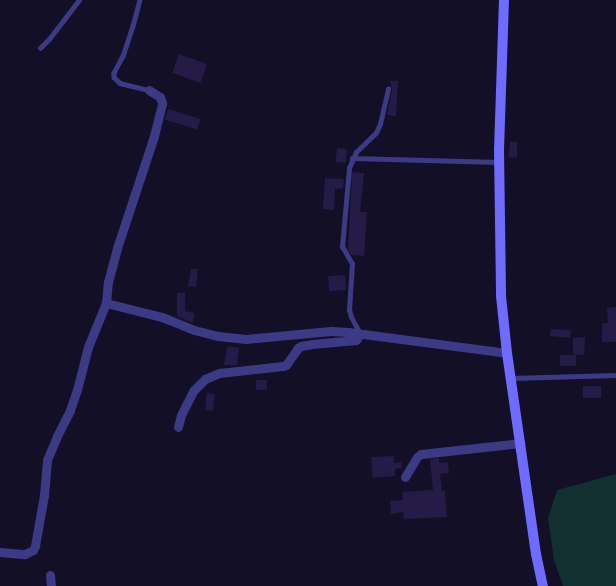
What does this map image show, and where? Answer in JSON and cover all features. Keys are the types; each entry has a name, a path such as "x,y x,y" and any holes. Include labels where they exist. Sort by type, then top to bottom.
{"street":[{"path":"504,0 499,162 500,296 536,554 543,586"},
{"path":"0,552 26,554 35,546 44,495 47,460 70,410 83,371 88,347 106,303 108,282 154,136 162,104 160,97 149,90"},
{"path":"106,303 162,317 194,330 218,336 246,339 330,331 507,353"},
{"path":"178,427 181,415 194,390 205,379 219,373 283,366 286,365 301,346 356,340 360,334"},
{"path":"405,477 421,454 520,443"},
{"path":"50,575 51,586"}],"lane":[{"path":"40,48 49,39 79,0"},
{"path":"140,0 133,26 114,77 120,83 149,90"},
{"path":"360,334 351,317 350,310 352,264 342,248 349,168 352,158 356,152 376,133 380,124 388,89"},
{"path":"352,158 499,162"},
{"path":"511,378 616,375"}],"green space":[{"path":"616,474 616,586 563,586 554,560 548,518 557,490"}],"building":[{"path":"179,54 207,64 200,83 172,73"},
{"path":"390,81 398,81 396,116 387,115 392,90"},
{"path":"168,109 201,119 197,129 165,120"},
{"path":"510,142 517,142 517,158 509,157"},
{"path":"337,148 347,149 345,163 336,162"},
{"path":"352,172 364,173 360,212 367,212 364,256 351,255 348,250"},
{"path":"325,178 344,179 343,188 335,189 334,210 323,209"},
{"path":"191,269 198,269 196,287 188,286"},
{"path":"345,275 346,290 329,291 328,276"},
{"path":"177,293 185,293 185,311 195,313 193,323 177,316"},
{"path":"616,307 616,342 602,342 602,323 608,323 607,308"},
{"path":"551,329 571,330 570,338 550,336"},
{"path":"585,337 584,355 573,354 573,338"},
{"path":"227,346 239,348 237,365 224,365"},
{"path":"560,355 576,355 576,366 560,366"},
{"path":"256,380 267,380 267,390 256,390"},
{"path":"583,386 601,386 601,398 583,398"},
{"path":"207,393 215,394 213,411 205,410"},
{"path":"394,456 394,463 401,462 402,468 395,469 395,476 373,478 371,457"},
{"path":"439,458 439,463 448,462 449,473 440,474 442,491 445,491 447,517 404,519 403,512 391,514 390,501 403,500 402,492 433,490 430,459"}]}
